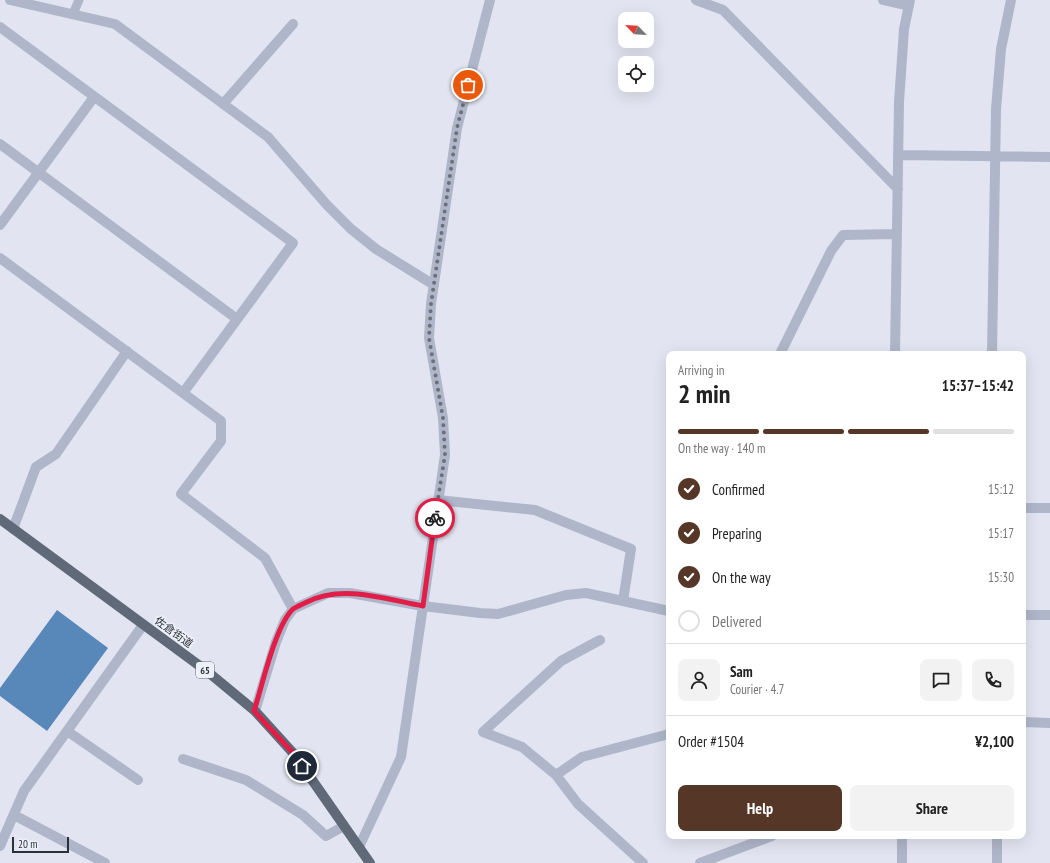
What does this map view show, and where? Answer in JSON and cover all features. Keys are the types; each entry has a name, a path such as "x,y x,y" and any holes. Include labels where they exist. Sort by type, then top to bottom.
{"main road":[{"name":"佐倉街道","path":"0,519 208,672 254,711 294,754 360,847 367,861"}],"street":[{"path":"10,0 115,24 268,137 351,229 376,249 434,285"},
{"path":"360,847 401,758 445,455 443,418 429,338 431,304 457,128 490,0"},
{"path":"696,0 723,10 898,189"},
{"path":"883,0 909,3 904,29 899,102 895,351"},
{"path":"992,351 996,109 1001,49 1011,0"},
{"path":"223,104 293,24"},
{"path":"0,27 293,243 182,392"},
{"path":"0,225 94,96"},
{"path":"0,144 237,319"},
{"path":"898,155 1050,157"},
{"path":"781,351 831,251 843,235 897,234"},
{"path":"0,258 221,421 221,441 181,494 265,558 294,609"},
{"path":"13,529 36,468 56,454 127,351"},
{"path":"438,500 535,510 631,549 624,601"},
{"path":"1026,508 1050,508"},
{"path":"254,711 276,642 286,620 294,609 328,593 350,593 423,606 498,614 566,595 586,593 666,610"},
{"path":"1026,615 1050,615"},
{"path":"0,846 24,790 143,625"},
{"path":"600,640 561,661 483,732 522,747 556,775 578,804 643,863"},
{"path":"1026,722 1050,722"},
{"path":"67,731 138,780"},
{"path":"556,775 582,757 666,735"},
{"path":"183,759 246,780 303,815 326,836 344,826"},
{"path":"14,815 105,863"},
{"path":"700,863 764,839"},
{"path":"902,839 902,863"},
{"path":"997,839 997,863"}],"lane":[{"path":"74,14 79,0"}],"building":[{"path":"57,610 108,648 47,731 0,696 0,688"}],"way so far":[{"path":"435,518 445,455 443,418 429,338 431,304 457,128 468,85"}],"route":[{"path":"302,766 294,754 254,711 276,642 286,620 294,609 328,593 350,593 423,606 435,518"}]}
